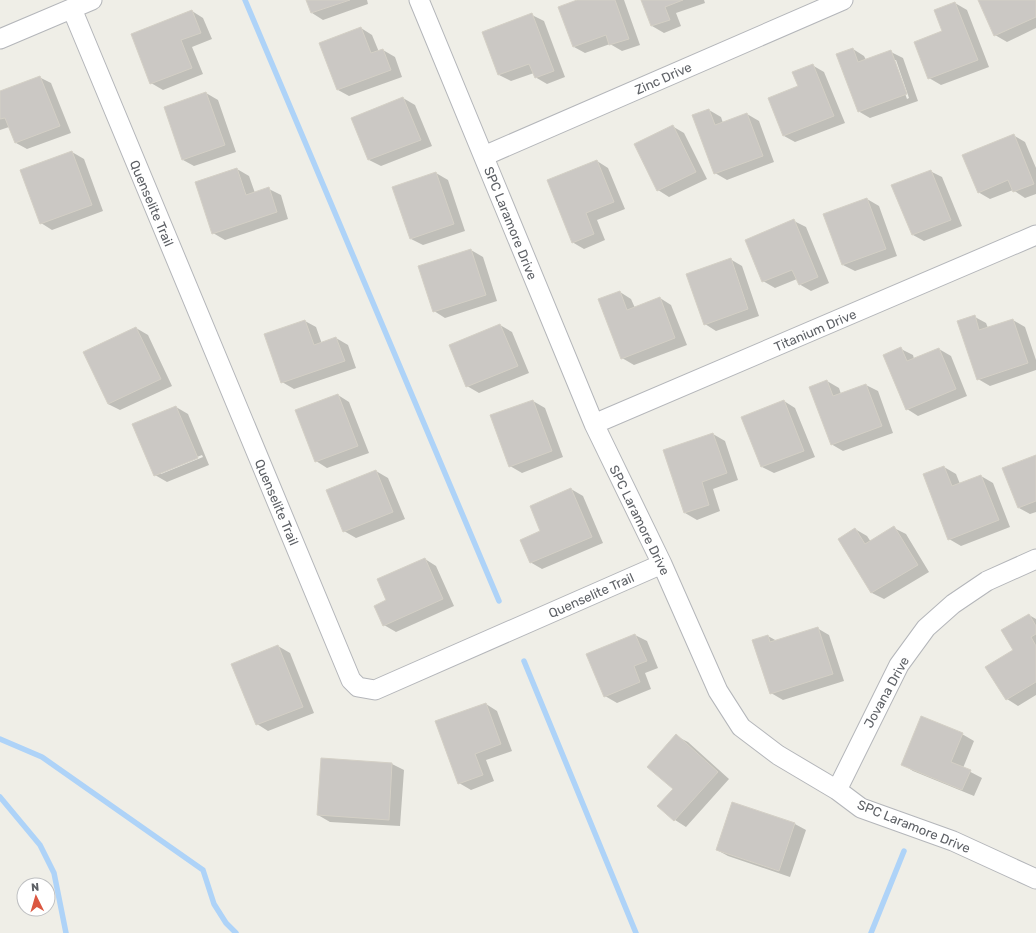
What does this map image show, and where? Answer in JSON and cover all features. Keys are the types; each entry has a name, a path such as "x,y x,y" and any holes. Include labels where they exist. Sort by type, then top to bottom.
{"street":[{"path":"0,39 92,0"},
{"name":"SPC Laramore Drive","path":"419,0 594,424 662,564 718,691 741,727 778,755 837,790 862,808 953,841 1036,878"},
{"name":"Zinc Drive","path":"484,156 843,0"},
{"name":"Quenselite Trail","path":"72,9 351,680 358,687 375,690 662,564"},
{"name":"Titanium Drive","path":"594,424 1036,235"},
{"name":"Jovana Drive","path":"837,790 899,665 926,628 953,604 987,581 1036,560"}],"building":[{"path":"306,0 350,0 311,13"},
{"path":"577,0 615,0 629,39 609,45 606,35 573,47 558,7"},
{"path":"641,0 683,0 665,7 670,20 651,26"},
{"path":"978,0 1036,0 1036,17 994,36"},
{"path":"955,2 978,60 928,79 914,42 942,31 934,10"},
{"path":"192,10 201,33 181,40 192,68 150,84 131,34"},
{"path":"532,13 554,71 535,78 529,64 498,75 482,32"},
{"path":"361,27 371,53 383,49 391,70 337,90 319,43"},
{"path":"853,48 858,62 891,50 907,94 858,112 836,54"},
{"path":"813,64 834,116 783,136 768,98 798,86 792,72"},
{"path":"40,76 60,126 15,143 5,118 0,119 0,91"},
{"path":"206,92 225,145 182,160 164,107"},
{"path":"403,97 421,140 368,160 351,118"},
{"path":"709,109 715,125 747,113 763,156 714,174 692,115"},
{"path":"673,125 696,172 657,191 634,144"},
{"path":"1014,134 1034,184 1013,192 1008,180 978,193 962,155"},
{"path":"72,151 92,205 40,224 20,170"},
{"path":"597,160 614,202 586,213 594,234 572,243 547,180"},
{"path":"237,168 246,195 269,187 277,212 212,234 195,182"},
{"path":"931,170 951,220 912,235 891,185"},
{"path":"436,172 454,224 410,239 392,187"},
{"path":"867,198 886,249 842,265 823,214"},
{"path":"794,219 818,277 799,285 792,270 762,282 745,240"},
{"path":"471,249 486,295 433,312 418,266"},
{"path":"731,258 748,309 704,325 686,274"},
{"path":"620,291 627,310 660,297 675,338 621,359 598,299"},
{"path":"975,315 979,330 1013,319 1028,363 977,380 957,321"},
{"path":"305,320 314,345 336,337 345,361 281,383 264,334"},
{"path":"500,324 518,366 466,387 449,345"},
{"path":"136,327 161,379 108,404 83,352"},
{"path":"901,347 907,361 939,348 956,389 906,410 883,355"},
{"path":"827,380 833,396 866,384 882,426 831,445 809,387"},
{"path":"338,394 358,446 315,462 295,410"},
{"path":"533,400 552,451 509,467 490,415"},
{"path":"784,400 804,451 761,467 741,417"},
{"path":"176,406 198,458 154,476 132,424"},
{"path":"713,433 727,473 702,482 709,505 684,513 663,450"},
{"path":"1036,455 1036,501 1018,508 1002,468"},
{"path":"944,466 952,486 981,475 999,520 948,540 923,474"},
{"path":"376,470 393,512 343,532 326,490"},
{"path":"571,488 592,537 530,563 520,540 540,531 530,506"},
{"path":"894,526 918,565 871,593 838,539 855,528 865,544"},
{"path":"425,558 443,599 383,626 374,606 386,600 377,579"},
{"path":"1029,614 1036,626 1036,634 1031,637 1036,646 1036,682 1006,700 985,667 1013,650 1001,630"},
{"path":"818,627 833,674 770,694 752,640 768,635 770,642"},
{"path":"635,634 647,661 634,666 640,682 604,697 586,654"},
{"path":"278,645 303,707 256,725 231,664"},
{"path":"486,703 501,744 475,754 483,775 458,784 435,721"},
{"path":"921,716 963,733 951,762 971,770 962,790 901,765"},
{"path":"676,734 718,772 674,821 657,806 673,789 647,767"},
{"path":"321,758 392,763 389,820 317,815"},
{"path":"732,802 795,823 779,871 716,850"}],"waterway":[{"path":"245,0 499,601"},
{"path":"524,661 636,933"},
{"path":"0,739 42,757 203,870 214,904 226,923 236,933"},
{"path":"0,797 40,845 54,873 66,933"},
{"path":"871,933 904,851"}]}
